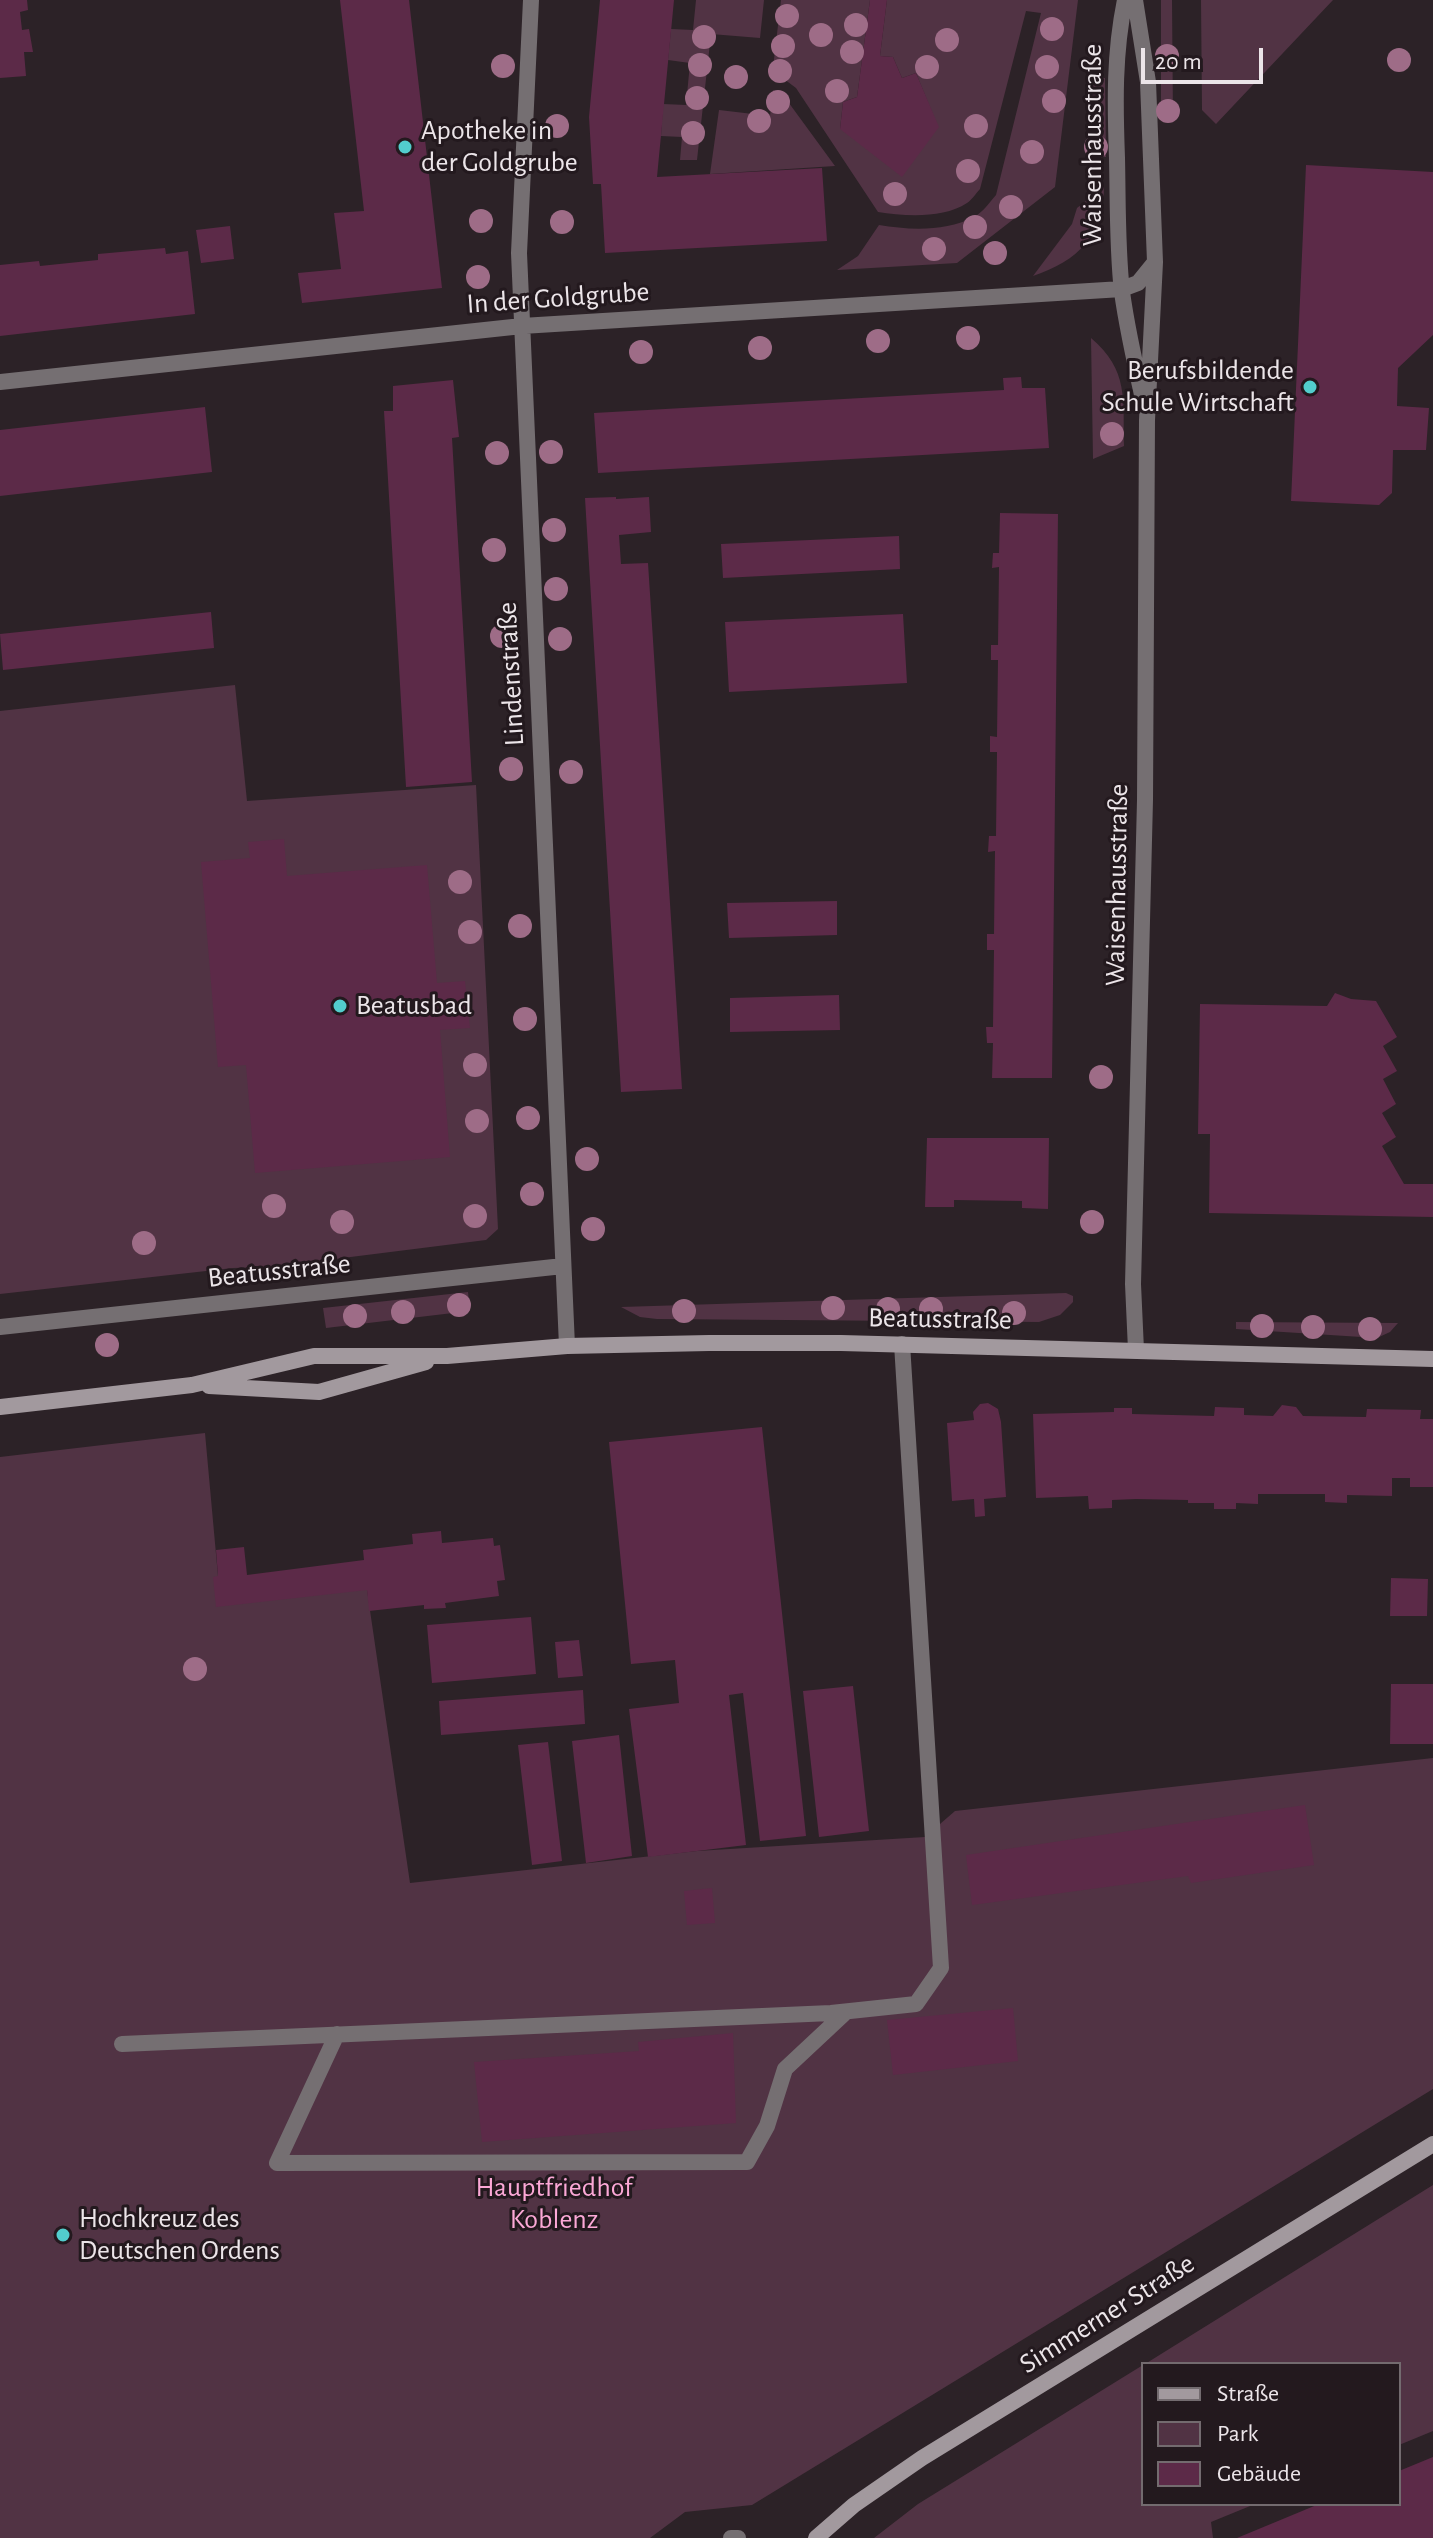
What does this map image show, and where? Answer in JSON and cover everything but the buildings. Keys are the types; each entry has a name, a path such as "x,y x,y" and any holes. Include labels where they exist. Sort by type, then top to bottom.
{"street":[{"name":"Lindenstraße","path":"531,0 519,253 567,1346"},
{"name":"Waisenhausstraße","path":"1125,0 1118,31 1115,87 1117,211 1122,289 1147,420"},
{"name":"Waisenhausstraße","path":"1135,0 1148,82 1155,262 1147,420 1145,800 1133,1284 1136,1350"},
{"path":"1122,289 1138,283 1155,262"},
{"name":"In der Goldgrube","path":"0,382 522,326 1122,289"},
{"name":"Beatusstraße","path":"0,1327 563,1266"},
{"path":"122,2044 846,2012 916,2004 941,1968 902,1344"},
{"name":"Beatusstraße","path":"0,1407 192,1385 314,1356 447,1356 567,1346 902,1344 1433,1359"},
{"name":"Beatusstraße","path":"192,1385 319,1392 447,1356"},
{"path":"337,2034 277,2163 747,2162 767,2126 785,2069 846,2012"},
{"name":"Simmerner Straße","path":"816,2538 854,2505 922,2458 1433,2144"},
{"path":"731,2538 738,2538"}],"green space":[{"path":"696,0 764,0 760,38 711,34 697,160 680,160 682,137 661,136 663,104 686,105 690,63 668,60 671,29 693,30"},
{"path":"781,0 870,0 857,97 843,102 840,129 938,127 916,73 902,78 893,57 880,56 887,0 1078,0 1055,187 957,263 837,270 858,256 879,225 915,229 963,222 977,215 996,195 1041,13 1026,11 980,189 969,202 947,212 911,215 878,212 796,88 784,79 772,76"},
{"path":"1161,0 1172,0 1173,120 1161,120"},
{"path":"1201,0 1333,0 1216,124 1202,110"},
{"path":"1093,78 1105,78 1106,157 1086,157"},
{"path":"773,90 786,99 835,166 710,174 719,110 770,116"},
{"path":"1104,187 1099,219 1085,244 1063,263 1033,276 1072,224 1077,208"},
{"path":"1091,338 1112,362 1118,374 1124,414 1124,446 1093,459"},
{"path":"235,685 247,801 476,785 498,1229 486,1240 271,1267 233,1268 0,1294 0,711"},
{"path":"468,1292 470,1311 326,1328 323,1308"},
{"path":"1066,1293 1073,1296 1073,1302 1060,1315 1039,1322 657,1319 640,1317 621,1307"},
{"path":"1236,1322 1398,1323 1390,1332 1377,1338 1236,1329"},
{"name":"Hauptfriedhof Koblenz","path":"205,1433 218,1576 367,1590 410,1883 697,1851 925,1837 955,1811 1433,1758 1433,2089 752,2505 685,2512 650,2538 0,2538 0,1457"},
{"path":"1433,2185 1433,2431 1401,2444 1401,2362 1148,2362"},
{"path":"1141,2366 1141,2506 1250,2506 1211,2522 1213,2538 874,2538 918,2504"}],"place":[{"name":"Apotheke in der Goldgrube","path":"405,147"},
{"name":"Berufsbildende Schule Wirtschaft","path":"1310,387"},
{"name":"Beatusbad","path":"340,1006"},
{"name":"Hochkreuz des Deutschen Ordens","path":"63,2235"}]}
